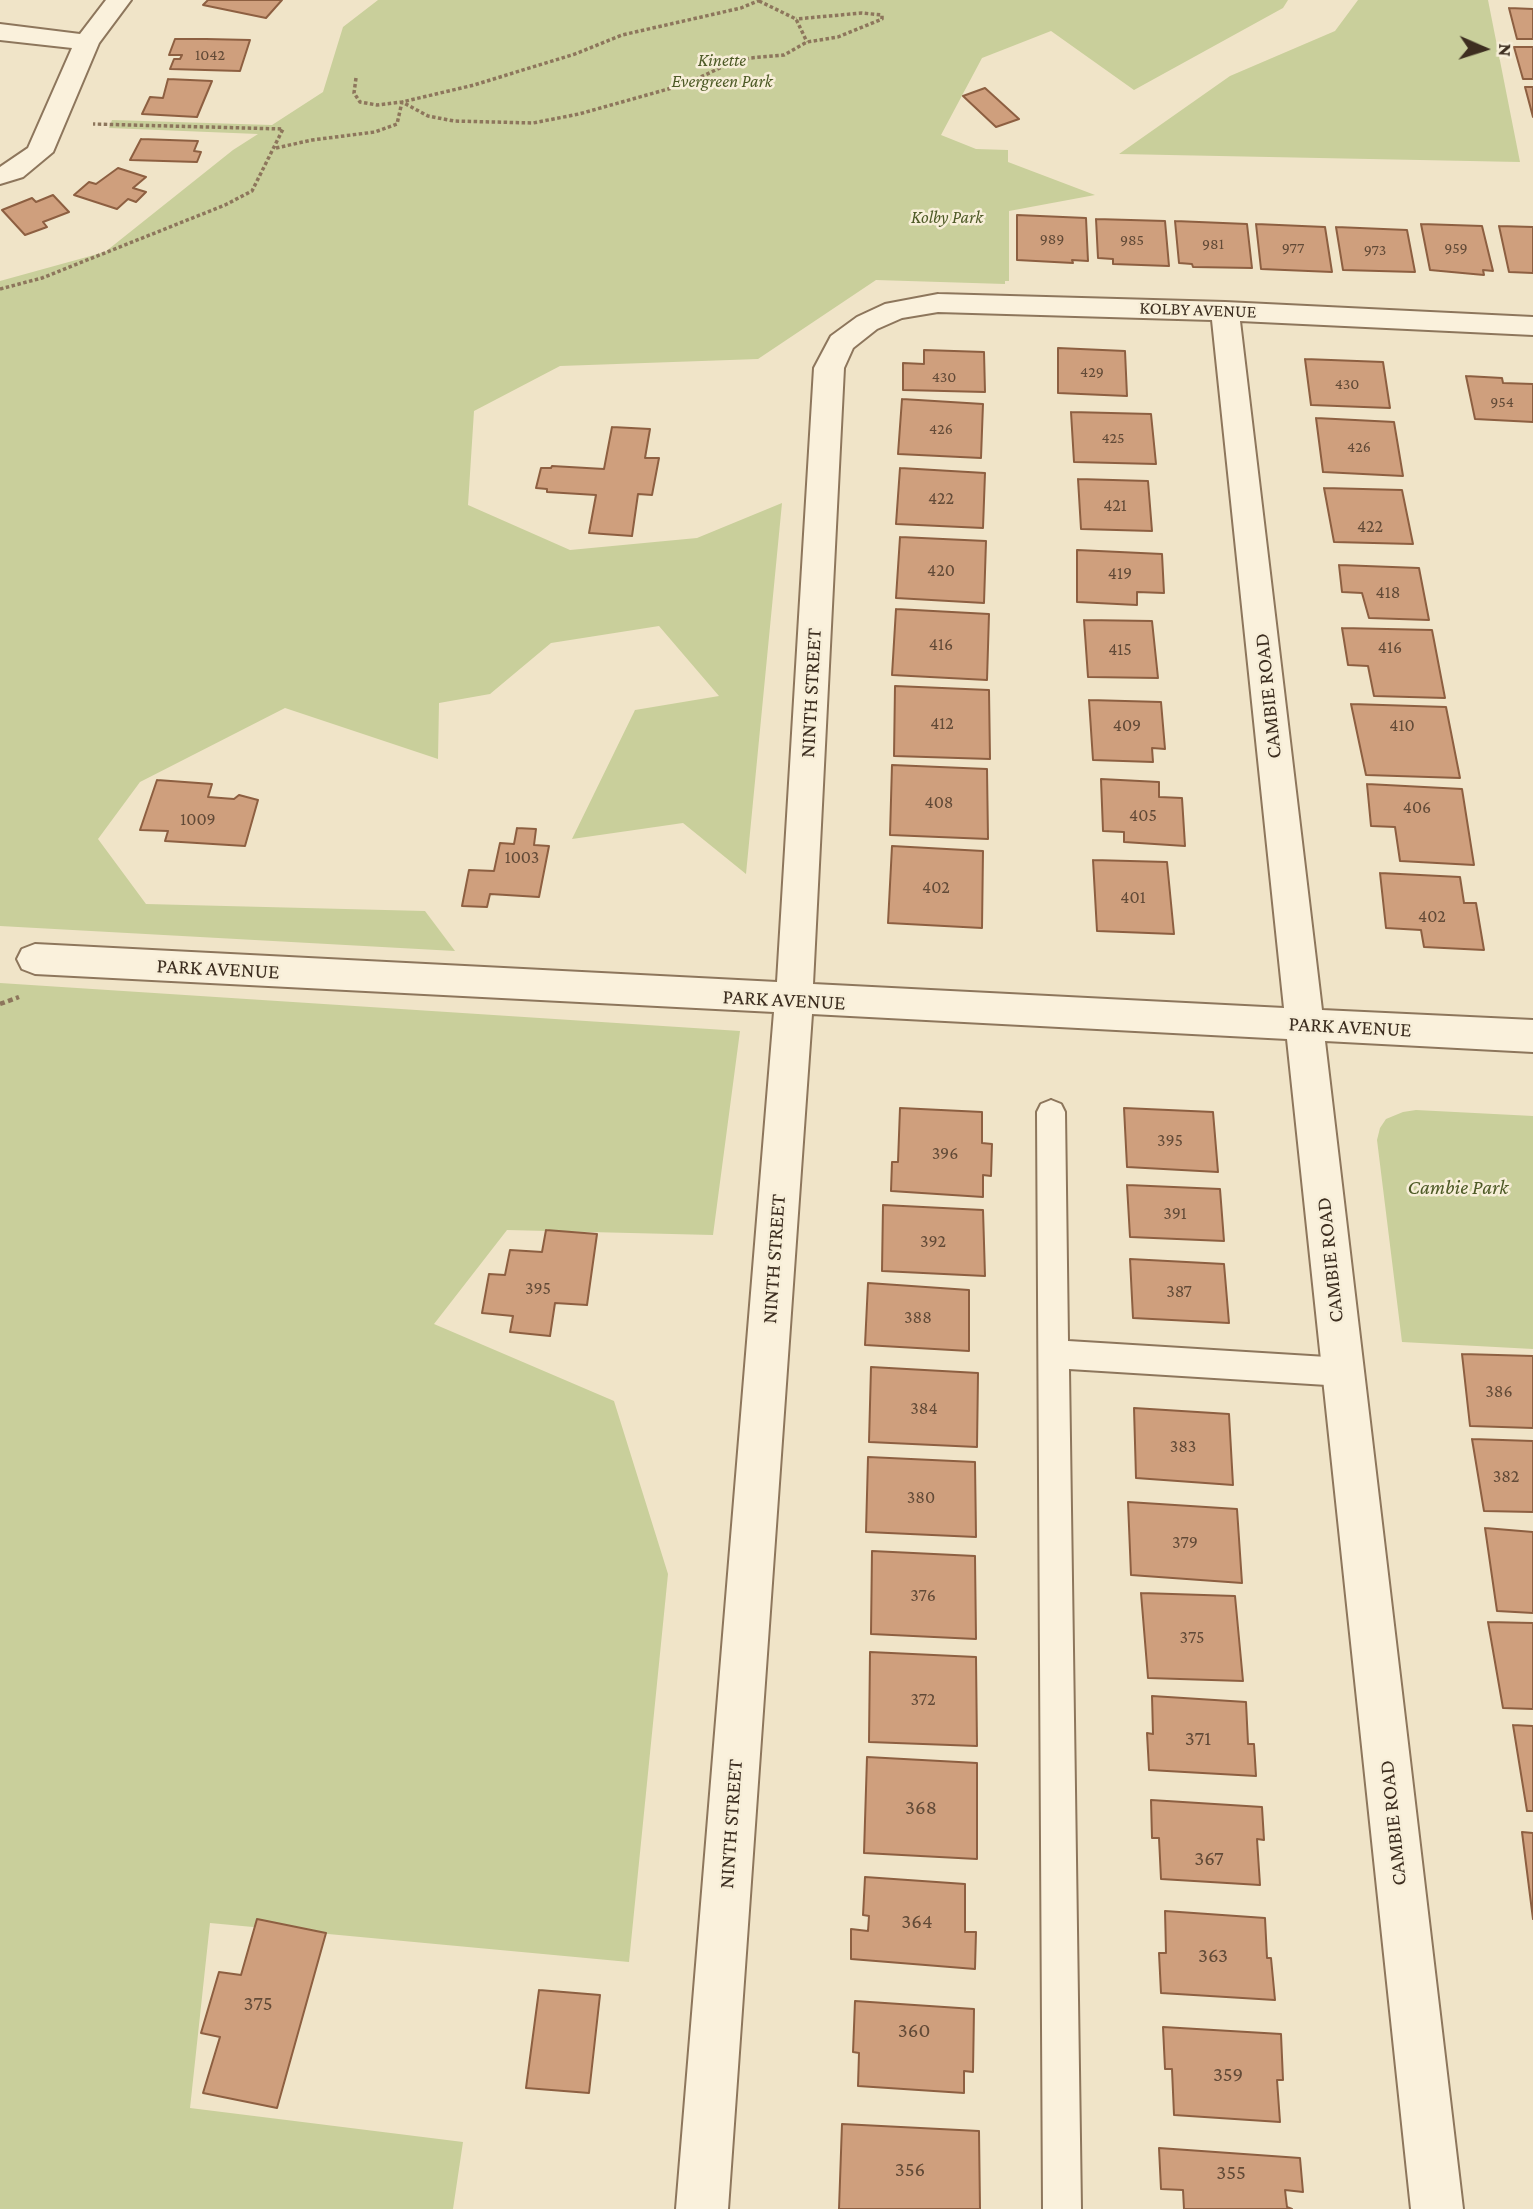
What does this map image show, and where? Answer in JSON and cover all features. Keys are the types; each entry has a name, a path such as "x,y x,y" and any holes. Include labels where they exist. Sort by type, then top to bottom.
{"street":[{"path":"0,176 14,171 40,152 86,42 119,0"},
{"path":"0,32 86,42"},
{"name":"KOLBY AVENUE","path":"867,323 895,310 938,303 1225,311 1533,326"},
{"name":"CAMBIE ROAD","path":"1225,311 1437,2209"},
{"name":"NINTH STREET","path":"702,2209 794,1000 829,368 841,343 867,323"},
{"name":"PARK AVENUE","path":"35,959 1533,1036"}],"lane":[{"path":"1051,1112 1062,2209"},
{"path":"1053,1353 1343,1372"}],"path":[{"path":"356,78 354,93 360,103 377,105 402,102 474,85 575,54 622,35 741,8 759,1 796,19 862,13 882,15 882,19 838,37 807,42 783,55 750,58 726,65 686,84 579,114 533,123 454,121 428,116 402,102"},
{"path":"796,19 807,42"},
{"path":"276,148 312,140 375,132 397,124 402,102"},
{"path":"0,289 42,278 225,205 252,191 284,129 53,123"}],"green space":[{"path":"378,0 1288,0 1283,8 1134,90 1051,31 982,58 941,135 976,149 1008,150 1008,162 1095,195 1009,211 1009,281 1005,281 1005,284 876,280 758,359 560,366 474,411 468,505 570,550 697,538 782,503 746,874 683,823 572,839 635,710 719,696 659,626 551,643 490,694 439,703 438,759 285,708 140,782 98,839 146,904 425,911 455,951 0,926 0,281 105,252 233,150 258,134 109,128 112,120 272,125 323,92 343,27"},
{"path":"1358,0 1488,0 1520,162 1119,154 1230,76 1335,31"},
{"path":"0,983 740,1031 713,1235 507,1230 434,1324 614,1401 668,1574 629,1962 210,1923 190,2108 463,2142 453,2209 0,2209"},
{"name":"Cambie Park","path":"1416,1110 1533,1116 1533,1349 1402,1342 1377,1140 1386,1119"}],"building":[{"path":"208,0 282,0 266,18 203,5"},
{"path":"1509,8 1533,9 1533,39 1517,39"},
{"path":"175,39 250,40 240,71 170,69 174,59 180,59 182,55 169,55"},
{"path":"1514,47 1533,47 1533,79 1523,79"},
{"path":"168,79 212,81 197,117 142,114 150,97 163,98"},
{"path":"1525,87 1533,87 1533,117"},
{"path":"985,88 1019,119 996,127 963,96"},
{"path":"141,139 198,141 194,151 201,152 197,162 130,160"},
{"path":"118,168 146,177 133,188 146,192 136,202 128,199 117,209 74,195 89,182 96,184"},
{"path":"53,195 69,212 43,222 47,227 25,235 2,210 32,198 36,202"},
{"path":"1017,215 1086,218 1088,261 1072,260 1073,263 1017,260"},
{"path":"1096,219 1165,221 1169,266 1113,264 1113,259 1098,258"},
{"path":"1175,221 1247,224 1252,268 1193,267 1192,264 1179,263"},
{"path":"1256,224 1325,227 1332,272 1261,269"},
{"path":"1421,224 1482,226 1493,271 1483,270 1484,275 1430,270"},
{"path":"1499,226 1533,227 1533,273 1509,272"},
{"path":"1336,227 1407,230 1415,272 1343,270"},
{"path":"1058,348 1125,351 1127,396 1058,393"},
{"path":"924,350 984,352 985,392 903,390 903,363 924,364"},
{"path":"1305,359 1383,362 1390,408 1311,405"},
{"path":"1466,376 1502,378 1503,383 1533,384 1533,422 1475,419"},
{"path":"902,399 983,404 981,458 898,454"},
{"path":"1071,412 1151,414 1156,464 1074,462"},
{"path":"1316,418 1394,422 1403,476 1323,472"},
{"path":"612,427 650,429 645,458 659,458 652,495 638,494 632,536 589,533 596,495 547,492 547,489 536,488 541,468 552,466 604,469"},
{"path":"900,468 985,473 983,528 896,524"},
{"path":"1078,479 1148,481 1152,531 1081,529"},
{"path":"1324,488 1402,490 1413,544 1334,542"},
{"path":"900,537 986,541 984,603 896,598"},
{"path":"1077,550 1162,554 1164,593 1137,592 1137,605 1077,602"},
{"path":"1339,565 1419,568 1429,620 1369,618 1362,593 1342,592"},
{"path":"896,609 989,614 987,680 892,675"},
{"path":"1084,620 1152,621 1158,678 1088,677"},
{"path":"1342,628 1432,630 1445,698 1374,696 1368,666 1348,665"},
{"path":"895,686 989,690 990,759 894,756"},
{"path":"1089,700 1161,702 1165,749 1152,748 1153,762 1093,760"},
{"path":"1351,704 1446,707 1460,778 1366,775"},
{"path":"892,765 987,769 988,839 890,835"},
{"path":"1101,779 1159,782 1159,797 1182,798 1185,846 1124,842 1124,832 1103,831"},
{"path":"157,780 212,784 208,797 234,799 239,795 258,800 245,846 165,841 168,831 140,830"},
{"path":"1367,784 1462,789 1474,865 1400,861 1395,827 1371,826"},
{"path":"517,828 536,829 534,845 549,846 539,897 490,894 487,907 462,906 469,870 494,871 500,843 514,844"},
{"path":"892,846 983,851 982,928 888,923"},
{"path":"1093,860 1167,862 1174,934 1097,931"},
{"path":"1380,873 1460,877 1464,903 1476,903 1484,950 1424,947 1421,930 1386,928"},
{"path":"900,1108 982,1112 982,1143 992,1144 991,1176 983,1175 983,1197 891,1191 892,1162 898,1162"},
{"path":"1124,1108 1213,1112 1218,1172 1127,1167"},
{"path":"1127,1185 1220,1189 1224,1241 1130,1237"},
{"path":"883,1205 983,1210 985,1276 882,1271"},
{"path":"546,1230 597,1234 587,1305 555,1303 550,1336 510,1332 513,1316 482,1313 489,1274 505,1275 510,1250 542,1252"},
{"path":"1130,1259 1224,1264 1229,1323 1133,1318"},
{"path":"868,1283 969,1290 969,1351 865,1345"},
{"path":"1462,1354 1533,1356 1533,1428 1470,1426"},
{"path":"871,1367 978,1373 977,1447 869,1442"},
{"path":"1134,1408 1229,1414 1233,1485 1136,1478"},
{"path":"1472,1439 1533,1441 1533,1512 1484,1511"},
{"path":"868,1457 975,1462 976,1537 866,1532"},
{"path":"1128,1502 1237,1509 1242,1583 1131,1575"},
{"path":"1485,1528 1533,1532 1533,1613 1497,1611"},
{"path":"872,1551 975,1556 976,1639 871,1634"},
{"path":"1141,1593 1235,1596 1243,1681 1148,1678"},
{"path":"1488,1622 1533,1623 1533,1709 1503,1708"},
{"path":"870,1652 976,1657 977,1746 869,1742"},
{"path":"1152,1696 1246,1702 1248,1744 1254,1744 1256,1776 1149,1770 1147,1733 1153,1734"},
{"path":"1513,1725 1533,1726 1533,1811 1527,1811"},
{"path":"867,1757 977,1763 977,1859 864,1853"},
{"path":"1151,1800 1262,1807 1264,1840 1257,1839 1260,1885 1161,1879 1159,1838 1152,1838"},
{"path":"1522,1832 1533,1833 1533,1919"},
{"path":"865,1877 965,1884 965,1932 976,1932 975,1969 851,1959 851,1929 868,1931 869,1916 863,1915"},
{"path":"1165,1911 1265,1918 1267,1958 1271,1958 1275,2000 1161,1993 1159,1953 1166,1953"},
{"path":"257,1919 326,1933 277,2108 203,2093 220,2037 201,2033 219,1972 241,1975"},
{"path":"539,1990 600,1995 589,2093 526,2088"},
{"path":"855,2001 974,2009 973,2072 964,2071 964,2093 858,2086 859,2053 853,2052"},
{"path":"1163,2027 1281,2034 1283,2080 1277,2080 1280,2122 1174,2115 1172,2069 1165,2069"},
{"path":"842,2124 979,2131 980,2209 839,2209"},
{"path":"1159,2148 1300,2158 1303,2192 1285,2190 1287,2207 1292,2209 1184,2209 1183,2190 1161,2189"}],"park label":[{"name":"Kinette Evergreen Park","path":"722,70"},
{"name":"Kolby Park","path":"947,217"}]}
